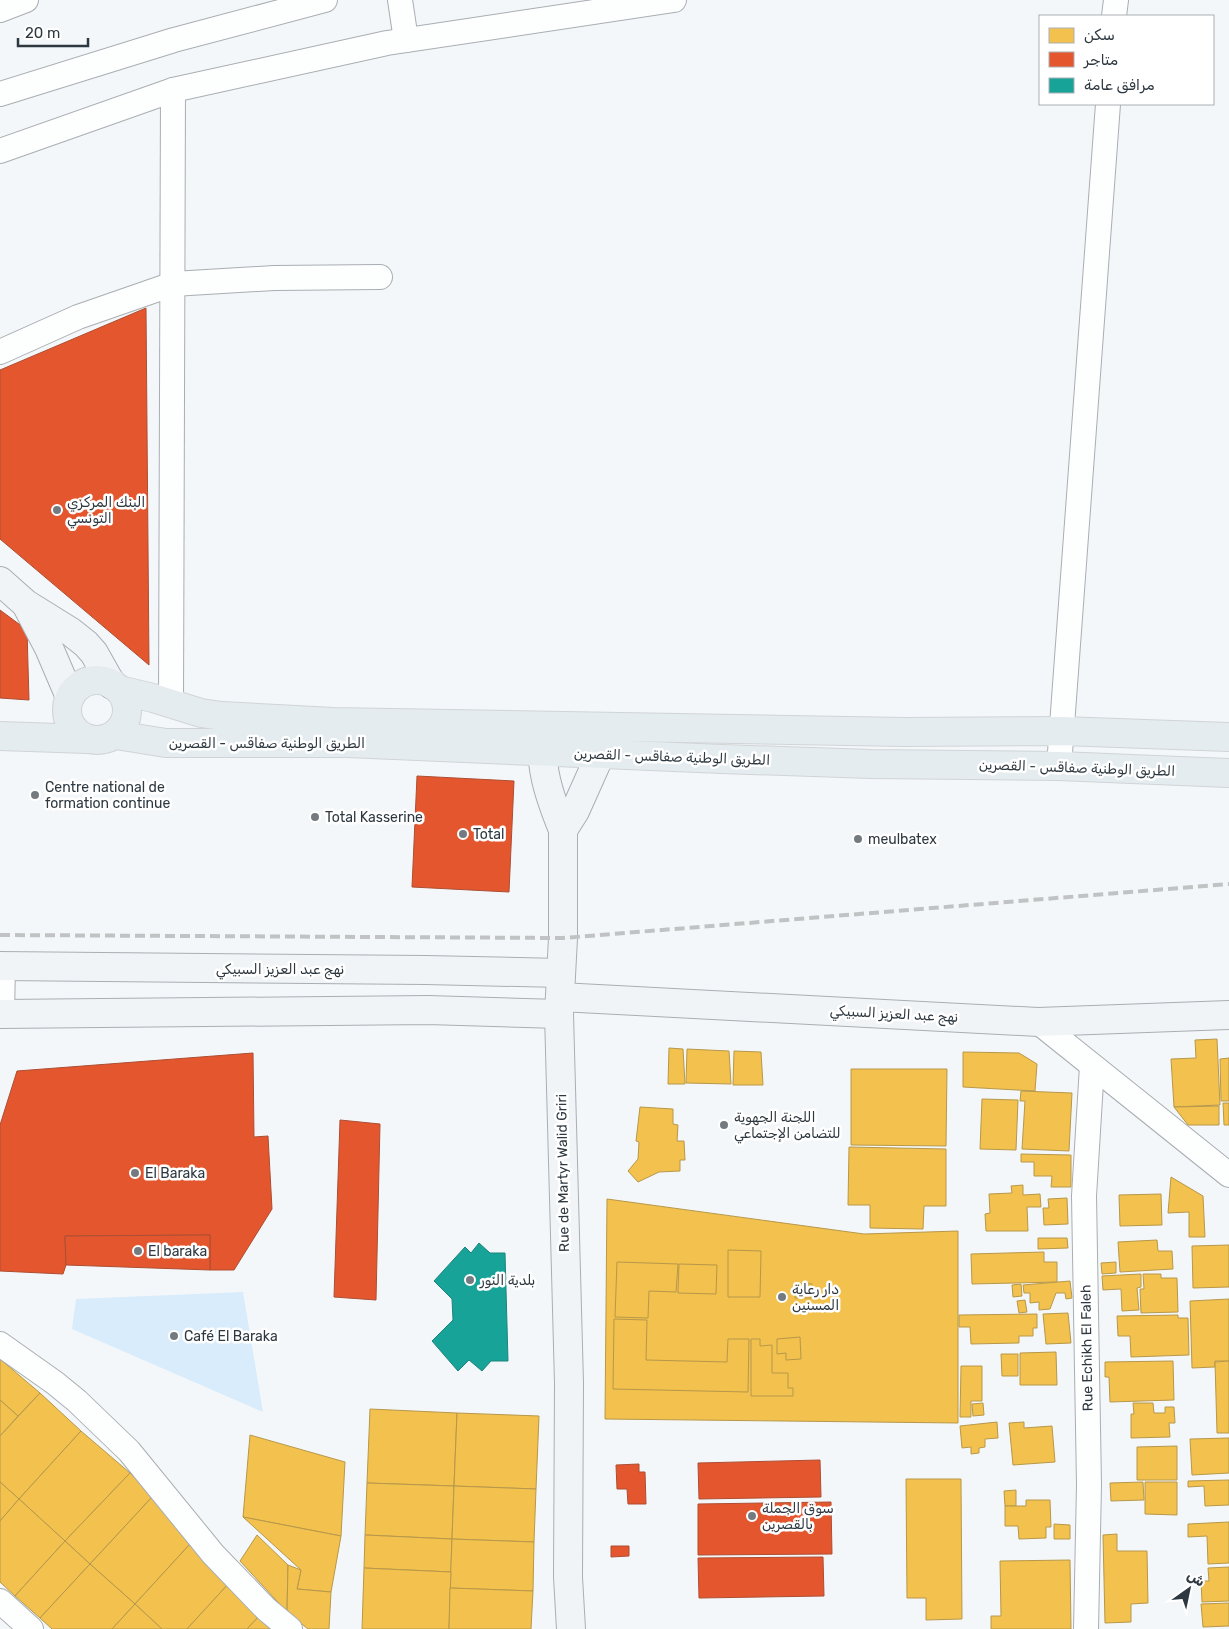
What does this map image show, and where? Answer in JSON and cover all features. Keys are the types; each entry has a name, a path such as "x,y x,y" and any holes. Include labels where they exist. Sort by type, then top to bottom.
{"main road":[{"path":"93,680 102,680 116,687 125,698 128,708 127,718 122,727 116,734 107,739 97,741 0,735 43,724 55,717 68,702 75,689 93,680"},
{"name":"الطريق الوطنية صفاقس - القصرين","path":"116,687 171,704 222,716 332,722 541,739 601,753 862,764 1059,766 1229,773"},
{"path":"68,702 68,717 71,726 78,734 87,739"},
{"name":"الطريق الوطنية صفاقس - القصرين","path":"116,734 166,743 348,743 541,739 602,727 904,732 1062,731 1229,737"}],"street":[{"path":"0,10 26,0"},
{"path":"0,94 174,40 325,0"},
{"path":"400,0 406,40"},
{"path":"0,151 173,90 406,40 674,0"},
{"path":"1114,15 1116,0"},
{"path":"171,704 173,90"},
{"path":"1059,766 1108,105"},
{"path":"0,352 78,317 173,284 274,278 380,277"},
{"path":"0,581 26,604 71,632 86,644 116,687"},
{"path":"26,604 49,648 68,702"},
{"path":"563,830 575,811 601,753 602,727"},
{"path":"541,739 543,771 549,795 563,830"},
{"name":"Rue de Martyr Walid Griri","path":"563,830 563,938 560,995 569,1383 568,1577 571,1629"},
{"path":"1,1015 2,966"},
{"name":"نهج عبد العزيز السبيكي","path":"2,966 425,970 560,995 1038,1022 1229,1015"},
{"name":"نهج عبد العزيز السبيكي","path":"1,1015 428,1010 560,995"},
{"path":"1038,1022 1229,1175"},
{"name":"Rue Echikh El Faleh","path":"1086,1629 1089,1485 1084,1196 1092,1066"},
{"path":"0,1344 55,1382 129,1451 213,1554 266,1609 290,1629"},
{"path":"0,1602 31,1629"}],"shaded area":[{"path":"243,1292 263,1412 72,1329 76,1299"}],"building: سكن":[{"path":"1217,1039 1220,1105 1174,1107 1171,1059 1196,1058 1195,1040"},
{"path":"669,1048 683,1049 685,1084 668,1084"},
{"path":"687,1049 729,1051 731,1084 686,1083"},
{"path":"734,1051 761,1052 763,1085 733,1085"},
{"path":"963,1052 1019,1053 1037,1064 1035,1091 963,1087"},
{"path":"1229,1058 1229,1101 1221,1101 1220,1059"},
{"path":"851,1069 947,1069 946,1146 851,1145"},
{"path":"1021,1091 1072,1093 1069,1151 1022,1149 1025,1101 1020,1101"},
{"path":"982,1099 1018,1100 1016,1150 980,1149"},
{"path":"1223,1103 1229,1103 1229,1125 1224,1125"},
{"path":"1219,1106 1219,1125 1188,1125 1174,1107"},
{"path":"640,1107 673,1109 673,1124 678,1125 677,1141 684,1141 685,1160 680,1160 680,1171 659,1172 638,1182 628,1171 638,1159 639,1142 636,1141"},
{"path":"849,1147 946,1149 946,1206 924,1206 923,1229 870,1228 870,1205 848,1205"},
{"path":"1021,1154 1071,1155 1071,1187 1051,1187 1052,1176 1034,1176 1034,1162 1021,1162"},
{"path":"1171,1177 1203,1196 1205,1237 1189,1237 1189,1212 1168,1213"},
{"path":"1023,1185 1023,1195 1040,1194 1041,1207 1027,1207 1028,1231 986,1231 985,1214 990,1213 989,1194 1012,1193 1011,1186"},
{"path":"1161,1194 1162,1225 1120,1226 1119,1195"},
{"path":"1067,1198 1068,1224 1044,1225 1043,1208 1049,1208 1048,1199"},
{"name":"دار رعاية المسنين","path":"607,1199 864,1234 958,1231 958,1423 605,1419"},
{"path":"1038,1238 1067,1238 1068,1248 1038,1249"},
{"path":"1157,1240 1158,1251 1172,1251 1173,1269 1120,1272 1118,1242"},
{"path":"1229,1245 1229,1287 1193,1288 1192,1246"},
{"path":"728,1250 761,1251 760,1297 728,1297"},
{"path":"1044,1252 1044,1262 1057,1262 1057,1282 972,1284 971,1254"},
{"path":"617,1262 678,1264 676,1292 649,1291 648,1318 615,1317"},
{"path":"1116,1262 1116,1273 1102,1274 1101,1263"},
{"path":"679,1264 717,1265 716,1294 678,1293"},
{"path":"1141,1274 1141,1287 1137,1288 1139,1310 1122,1311 1121,1289 1103,1290 1102,1276"},
{"path":"1143,1274 1161,1274 1161,1278 1177,1278 1178,1312 1141,1313 1140,1289 1144,1289"},
{"path":"1070,1281 1072,1298 1066,1299 1065,1293 1056,1293 1050,1309 1039,1310 1039,1302 1030,1303 1030,1293 1024,1293 1023,1285"},
{"path":"796,1283 812,1284 811,1298 795,1298"},
{"path":"1021,1284 1022,1296 1013,1297 1012,1285"},
{"path":"1229,1299 1229,1361 1215,1361 1215,1367 1192,1368 1190,1301"},
{"path":"1025,1300 1027,1312 1019,1313 1017,1301"},
{"path":"1068,1313 1071,1343 1046,1344 1043,1314"},
{"path":"1037,1314 1037,1328 1033,1328 1033,1336 1019,1336 1019,1343 971,1344 970,1327 959,1327 959,1315"},
{"path":"1178,1315 1178,1318 1188,1318 1189,1355 1131,1357 1130,1336 1118,1336 1117,1316"},
{"path":"614,1319 647,1320 646,1360 727,1362 728,1339 749,1339 748,1392 613,1389"},
{"path":"800,1337 801,1359 786,1360 786,1353 777,1354 777,1339"},
{"path":"751,1339 760,1339 760,1346 772,1345 772,1373 788,1373 788,1388 793,1388 793,1396 751,1396"},
{"path":"1056,1352 1057,1385 1020,1385 1020,1353"},
{"path":"1001,1354 1018,1354 1018,1376 1002,1376"},
{"path":"0,1359 40,1393 18,1416 0,1400"},
{"path":"1173,1361 1174,1400 1110,1402 1109,1377 1105,1377 1105,1362"},
{"path":"1229,1361 1229,1433 1217,1433 1215,1362"},
{"path":"961,1366 982,1366 982,1401 971,1401 971,1417 960,1417"},
{"path":"40,1393 81,1431 19,1499 0,1482 0,1436"},
{"path":"0,1400 18,1416 0,1436"},
{"path":"983,1403 984,1415 973,1416 972,1404"},
{"path":"1133,1403 1153,1403 1154,1413 1165,1413 1165,1407 1174,1407 1175,1423 1169,1423 1170,1437 1131,1438 1131,1414 1134,1414"},
{"path":"370,1409 457,1413 454,1486 367,1483"},
{"path":"457,1413 539,1416 536,1489 454,1486"},
{"path":"997,1422 998,1438 985,1439 985,1447 979,1448 979,1453 971,1454 971,1447 962,1448 960,1426"},
{"path":"1024,1422 1024,1428 1052,1426 1055,1462 1013,1465 1009,1423"},
{"path":"81,1431 130,1473 65,1541 19,1499"},
{"path":"250,1435 345,1462 341,1536 243,1517"},
{"path":"1229,1438 1229,1473 1192,1475 1190,1439"},
{"path":"1177,1446 1177,1480 1137,1480 1137,1447"},
{"path":"130,1473 153,1496 90,1564 65,1541"},
{"path":"906,1479 961,1479 962,1619 926,1620 926,1598 907,1598"},
{"path":"1229,1480 1229,1505 1205,1506 1204,1486 1188,1487 1188,1481"},
{"path":"0,1482 19,1499 0,1521"},
{"path":"1143,1482 1144,1500 1111,1501 1110,1483"},
{"path":"1145,1482 1177,1482 1177,1515 1145,1514"},
{"path":"367,1483 454,1486 452,1539 365,1535"},
{"path":"454,1486 536,1489 534,1542 452,1539"},
{"path":"1016,1490 1016,1506 1005,1506 1004,1491"},
{"path":"153,1496 190,1544 135,1604 90,1564"},
{"path":"19,1499 65,1541 15,1596 0,1582 0,1521"},
{"path":"1026,1500 1050,1500 1051,1527 1046,1527 1046,1538 1019,1539 1018,1526 1005,1526 1005,1506 1026,1506"},
{"path":"243,1517 341,1536 331,1592 297,1589 301,1570"},
{"path":"1229,1522 1229,1563 1208,1564 1207,1536 1188,1537 1188,1524"},
{"path":"1054,1524 1070,1525 1070,1539 1054,1539"},
{"path":"1117,1534 1117,1551 1147,1551 1148,1603 1131,1604 1131,1622 1105,1623 1103,1535"},
{"path":"257,1535 288,1565 287,1612 240,1561"},
{"path":"365,1535 452,1539 451,1572 364,1568"},
{"path":"452,1539 534,1542 533,1591 450,1588"},
{"path":"65,1541 90,1564 40,1618 15,1596"},
{"path":"190,1544 231,1581 187,1629 162,1629 135,1604"},
{"path":"1070,1560 1071,1629 991,1629 991,1616 1001,1616 1000,1561"},
{"path":"90,1564 135,1604 112,1629 52,1629 40,1618"},
{"path":"288,1565 301,1570 297,1589 331,1592 329,1629 308,1629 287,1612"},
{"path":"1229,1567 1229,1601 1202,1602 1201,1581 1209,1581 1208,1568"},
{"path":"364,1568 451,1572 449,1629 362,1629"},
{"path":"231,1581 264,1611 247,1629 187,1629"},
{"path":"450,1588 533,1591 531,1629 449,1629"},
{"path":"1229,1603 1229,1626 1203,1627 1201,1604"},
{"path":"135,1604 162,1629 112,1629"},
{"path":"264,1611 284,1629 247,1629"}],"building: متاجر":[{"path":"146,308 149,665 0,539 0,370"},
{"path":"0,610 27,630 29,700 0,698"},
{"path":"417,776 514,781 509,892 412,887"},
{"name":"El Baraka","path":"253,1053 254,1137 268,1136 272,1209 234,1270 210,1270 210,1235 65,1236 66,1265 63,1274 0,1271 0,1125 17,1071"},
{"path":"340,1120 380,1124 376,1300 334,1297"},
{"name":"El baraka","path":"210,1235 210,1270 66,1265 65,1236"},
{"path":"820,1460 821,1497 699,1499 698,1463"},
{"path":"639,1464 639,1472 645,1472 646,1504 628,1504 627,1489 617,1489 616,1465"},
{"path":"831,1502 832,1554 698,1555 698,1504"},
{"path":"611,1546 629,1546 629,1556 611,1557"},
{"path":"823,1557 824,1596 699,1598 698,1558"}],"building: مرافق عامة":[{"path":"479,1243 490,1253 505,1253 508,1361 491,1361 482,1371 469,1360 458,1371 432,1341 453,1320 452,1299 434,1281 465,1247 471,1253"}],"railway":[{"path":"0,935 563,938 1229,884"}],"place":[{"name":"البنك المركزي التونسي","path":"57,510"},
{"name":"Centre national de formation continue","path":"35,795"},
{"name":"Total Kasserine","path":"315,817"},
{"name":"Total","path":"463,834"},
{"name":"meulbatex","path":"858,839"},
{"name":"اللجنة الجهوية للتضامن الإجتماعي","path":"724,1125"},
{"name":"El Baraka","path":"135,1173"},
{"name":"El baraka","path":"138,1251"},
{"name":"بلدية النور","path":"470,1280"},
{"name":"دار رعاية المسنين","path":"782,1297"},
{"name":"Café El Baraka","path":"174,1336"},
{"name":"سوق الجملة بالقصرين","path":"752,1516"}]}
